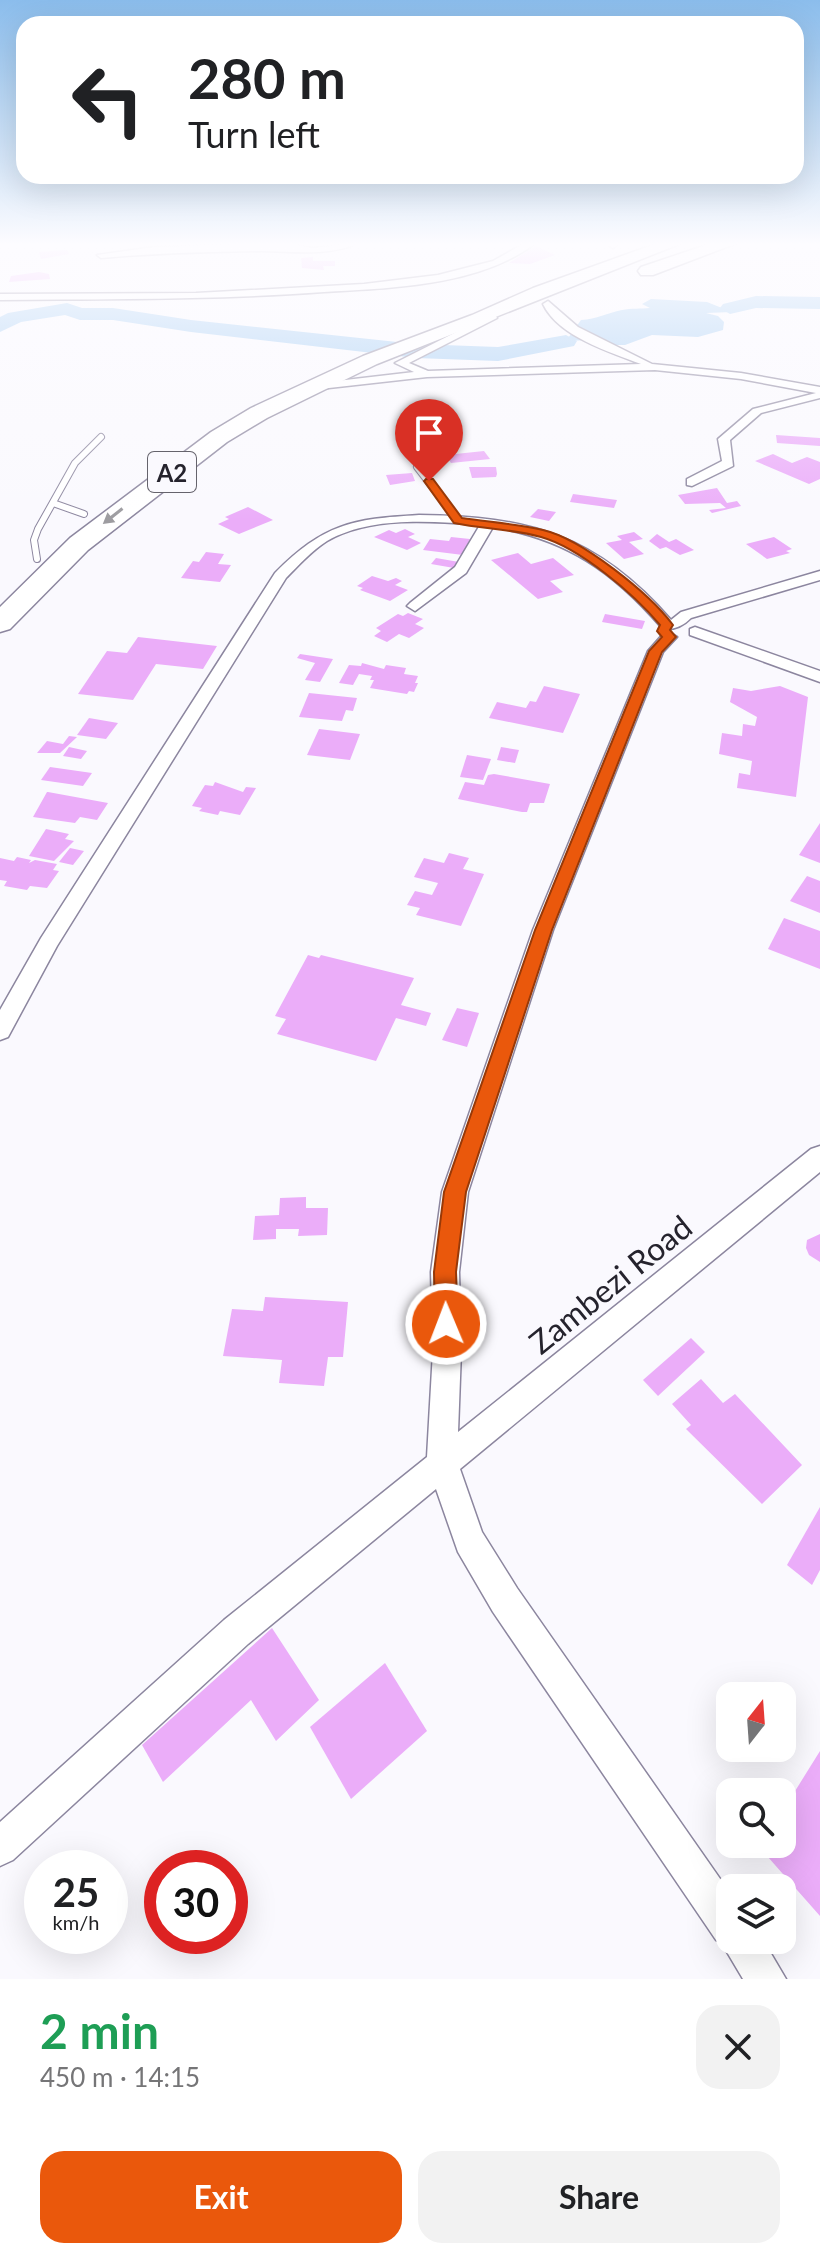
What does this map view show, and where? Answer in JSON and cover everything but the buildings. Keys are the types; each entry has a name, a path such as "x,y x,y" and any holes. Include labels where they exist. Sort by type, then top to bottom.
{"highway":[{"name":"A2","path":"169,447 261,397 363,358 403,349 436,335"},
{"name":"A2","path":"0,623 79,544 219,437 363,358"},
{"path":"0,595 107,494"}],"street":[{"path":"427,374 401,365 403,349 429,348 450,335"},
{"path":"586,335 605,347 655,367"},
{"path":"311,387 427,374 655,367 741,376 820,393"},
{"path":"692,482 729,463 724,439 757,411 820,393"},
{"path":"0,1031 48,943 280,576 307,549 330,533 405,518 488,523 543,533 574,546 677,629 820,677"},
{"path":"415,606 461,570 488,523"},
{"path":"716,1906 505,1600 469,1541 442,1463 447,1351 445,1272 455,1192 543,930 656,651 686,615 820,575"},
{"name":"Zambezi Road","path":"0,1847 236,1632 820,1157"},
{"path":"749,1954 766,1979"}],"lane":[{"path":"37,559 34,540 53,503 75,463 101,437"},
{"path":"417,467 458,520"},
{"path":"53,503 84,514"}],"water":[{"path":"570,335 651,335 625,345 601,345 590,340 566,341"}],"waterway":[{"path":"275,335 416,351 498,354 566,341"}],"route":[{"path":"429,481 458,520 543,533 574,546 652,608 667,625 664,631 669,637 656,651 543,930 455,1192 445,1272 446,1324"}]}
